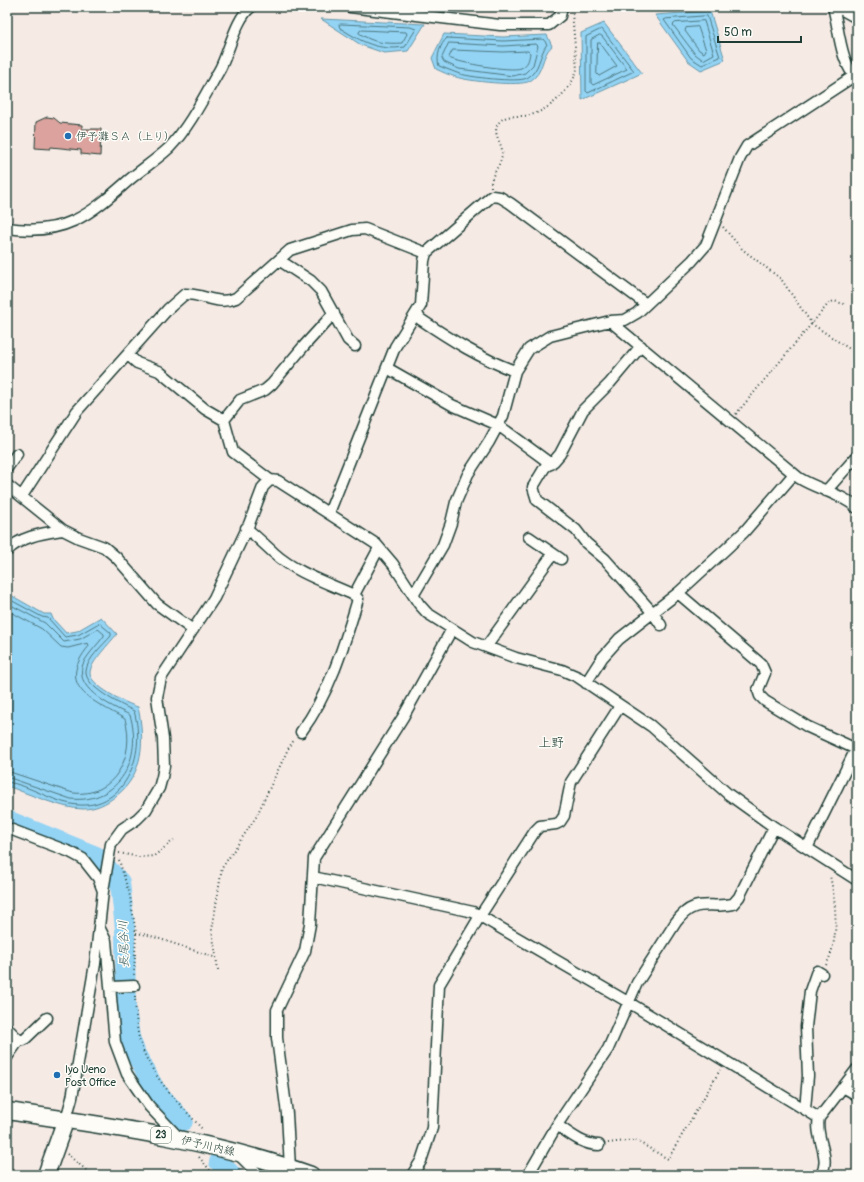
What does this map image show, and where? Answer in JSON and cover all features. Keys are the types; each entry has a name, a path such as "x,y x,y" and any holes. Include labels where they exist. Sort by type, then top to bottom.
{"main road":[{"name":"伊予川内線","path":"7,1111 191,1137 311,1175"},
{"path":"46,1175 66,1119"}],"street":[{"path":"7,228 24,230 47,229 84,217 170,147 186,127 221,68 239,24 251,7"},
{"path":"350,7 500,26 549,25 560,16 562,7"},
{"path":"414,594 442,545 451,523 456,502 468,474 498,425 510,394 515,371 528,349 540,340 550,336 610,321 625,320 646,304 699,254 706,245 740,158 747,146 856,77 844,54 833,7"},
{"path":"837,7 857,18"},
{"path":"329,514 387,368 404,331 421,305 424,260 426,253 492,196 500,197 510,203 646,304"},
{"path":"22,496 77,411 177,300 185,294 194,294 217,301 228,302 236,298 290,250 352,230 365,229 426,253"},
{"path":"279,260 311,281 321,291 348,340 355,346"},
{"path":"224,420 240,400 269,387 334,313"},
{"path":"417,313 420,319 464,347 515,371"},
{"path":"610,321 794,474 810,485 851,503 857,508"},
{"path":"641,346 610,383 584,410 560,454 551,464 545,467 533,487 537,500 573,526 586,543 605,559 653,612 661,626"},
{"path":"128,355 137,363 159,371 204,409 224,420 233,452 270,480 278,481 380,548 414,594 418,604 427,613 452,629 486,647 516,658 562,670 578,677 651,726 728,794 774,827 857,880"},
{"path":"387,368 452,406 498,425 551,464"},
{"path":"7,468 17,454"},
{"path":"826,491 857,456"},
{"path":"586,683 602,658 619,639 678,593 744,532 794,474"},
{"path":"66,1119 72,1098 95,964 102,891 111,844 116,836 146,810 159,788 164,766 158,687 160,678 214,598 263,487 270,480"},
{"path":"7,485 63,530 79,538 104,547 116,557 158,604 193,630"},
{"path":"246,528 264,543 274,554 288,563 305,573 354,595 358,599 340,660 316,710 301,732"},
{"path":"7,551 11,546 28,539 63,530"},
{"path":"486,647 557,556 529,537"},
{"path":"354,595 380,548"},
{"path":"678,593 761,664 765,673 758,690 765,701 808,727 856,748 807,848"},
{"path":"290,1168 287,1114 277,1038 276,1010 305,951 310,924 314,858 403,717 452,629"},
{"path":"412,1175 421,1161 432,1128 437,998 439,985 480,916 535,831 540,826 560,822 564,816 571,782 620,706"},
{"path":"528,1175 557,1125 608,1049 637,983 682,914 698,905 724,906 733,904 739,897 774,827"},
{"path":"7,828 70,852 83,859 98,878 102,891"},
{"path":"313,877 473,912 628,1002 819,1118"},
{"path":"99,927 106,941 115,1042 127,1074 149,1106 191,1137"},
{"path":"805,1109 809,1062 805,1039 810,991 817,970 822,974"},
{"path":"111,987 134,986"},
{"path":"7,1057 19,1040 24,1040 47,1018"},
{"path":"7,1028 19,1040"},
{"path":"821,1175 826,1164 818,1134 817,1125 819,1118 857,1069"},
{"path":"843,1087 857,1095"},
{"path":"557,1125 579,1140 592,1145 599,1144"},
{"path":"236,1152 258,1175"}],"path":[{"path":"492,196 492,174 502,160 503,153 496,132 497,126 506,117 529,116 537,113 563,94 571,85 575,77 577,69 572,7"},
{"path":"716,220 742,249 781,279 812,324 857,354"},
{"path":"730,421 829,303 834,301 844,304"},
{"path":"218,970 214,957 212,930 218,882 222,868 256,817 288,749 301,732"},
{"path":"175,839 154,856 139,857 116,853 130,896 136,933 134,986 138,1030 141,1044 147,1061 160,1080 191,1137 198,1155 214,1175"},
{"path":"822,974 830,958 835,933 834,895 827,861"},
{"path":"136,933 148,935 214,957"},
{"path":"599,1144 635,1140 668,1159 725,1061"},
{"path":"56,1148 70,1156 92,1175"}],"water":[{"path":"710,11 725,60 701,70 688,61 655,15"},
{"path":"321,19 425,24 408,51 384,53 361,45"},
{"path":"604,23 642,73 582,100 581,33"},
{"path":"444,34 503,37 547,35 552,46 548,50 538,73 530,81 524,83 482,82 462,79 436,69 432,58"},
{"path":"7,593 44,614 51,614 53,619 66,633 77,631 101,617 117,634 101,653 90,672 95,683 101,688 138,707 141,731 140,756 132,778 125,787 116,796 100,806 83,809 65,806 7,786"}],"building":[{"name":"伊予灘ＳＡ（上り）","path":"47,117 54,118 60,123 82,125 82,129 101,129 100,156 81,154 81,150 51,147 50,149 35,148 36,122"}],"waterway":[{"name":"長尾谷川","path":"7,820 96,856 120,882 125,929 126,1009 130,1037 136,1054 155,1089 183,1121"},
{"name":"長尾谷川","path":"219,1162 232,1175"}],"place":[{"name":"伊予灘ＳＡ（上り）","path":"68,136"},
{"name":"Iyo Ueno Post Office","path":"57,1075"}],"district":[{"name":"上野","path":"551,743"}]}
